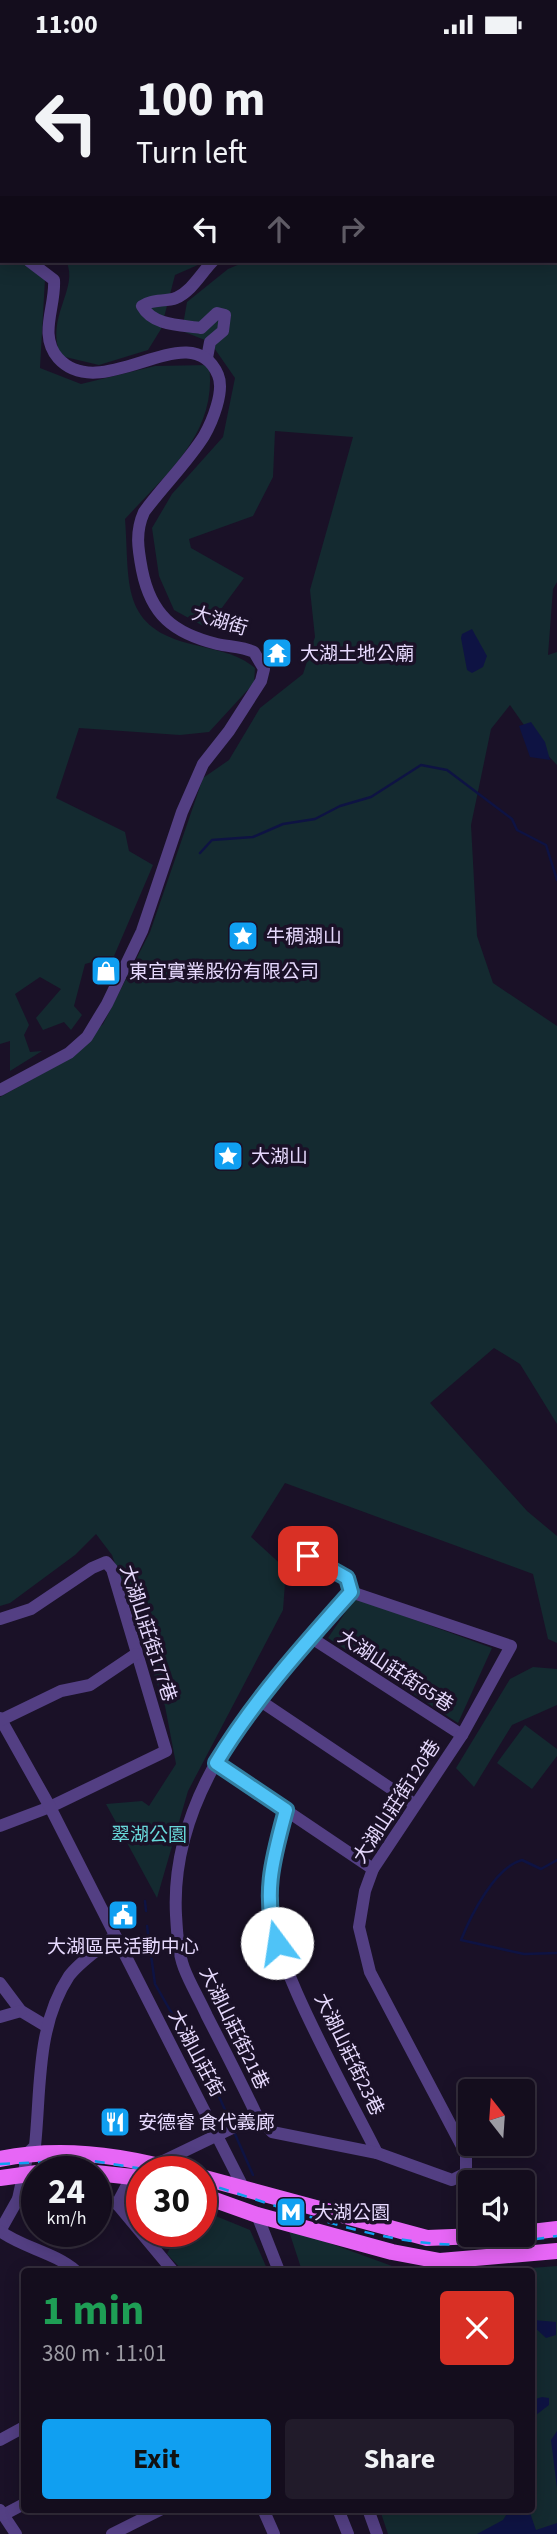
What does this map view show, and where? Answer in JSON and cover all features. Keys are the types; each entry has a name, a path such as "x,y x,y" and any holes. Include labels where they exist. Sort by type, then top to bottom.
{"main road":[{"path":"0,2159 28,2153 91,2154 126,2167"},
{"path":"0,2178 21,2175"},
{"path":"217,2181 427,2238 458,2237"},
{"path":"217,2201 257,2215 392,2252 440,2261 557,2251"},
{"path":"535,2232 557,2229"}],"street":[{"path":"32,263 54,281 55,297 49,338 65,362 85,370 106,372 128,369 147,358 168,354 184,353 207,358 210,342 223,331 225,315 216,313 201,328 173,326 146,314 142,306 147,302 178,297 194,284 211,263"},
{"name":"大湖街","path":"0,1090 69,1053 87,1037 107,1004 142,930 183,812 203,764 229,731 264,676 263,663 254,652 192,635 159,616 150,603 140,561 138,525 156,496 204,435 218,400 220,379 207,358"},
{"name":"大湖山莊街120巷","path":"257,2116 272,2132 377,2153 452,2180 466,2172 466,2154 370,1972 359,1927 365,1891 373,1869 462,1735 511,1646 351,1592 347,1578 289,1545"},
{"name":"大湖山莊街177巷","path":"0,1619 31,1609 92,1568 106,1562 112,1569 166,1751 50,1807"},
{"name":"大湖山莊街21巷","path":"257,2116 183,1967 175,1896 182,1843 216,1763 259,1700 351,1592"},
{"name":"大湖山莊街65巷","path":"310,1637 462,1735"},
{"path":"1,1719 61,1692 90,1685 136,1654"},
{"path":"259,1700 414,1804"},
{"name":"大湖山莊街","path":"1,1719 50,1807 244,2189"},
{"path":"216,1763 373,1869"},
{"path":"0,1826 50,1807"},
{"name":"大湖山莊街23巷","path":"286,1810 268,1894 269,1917 295,1987 377,2153"},
{"path":"28,2156 35,2145 46,2026 54,2003 71,1974 114,1936"},
{"path":"0,1983 21,2011 46,2026"},
{"path":"0,2017 21,2011"},
{"path":"176,2156 257,2116"},
{"path":"117,2204 126,2187"},
{"path":"21,2193 5,2214 0,2231 67,2268"},
{"path":"112,2202 117,2204 170,2268"},
{"path":"257,2215 278,2268"},
{"path":"0,2440 21,2429"},
{"path":"16,2534 1,2513 21,2505"},
{"path":"112,2534 154,2513"},
{"path":"265,2513 274,2534"},
{"path":"340,2513 348,2534"},
{"path":"369,2513 377,2534"}],"green space":[{"path":"0,263 24,263 45,279 40,368 81,384 155,366 209,365 210,389 206,411 197,431 172,468 125,519 129,583 133,600 141,615 153,627 170,637 234,656 255,668 254,683 209,732 180,735 79,728 56,798 125,832 129,851 153,865 114,956 85,964 74,1006 82,1015 71,1030 64,1022 43,1030 36,1018 61,989 40,977 15,994 29,1025 24,1035 30,1052 42,1051 10,1071 10,1041 0,1044"},
{"path":"67,263 202,263 175,275 161,329 148,350 99,365 61,356 57,329 69,282"},
{"name":"翠湖公園","path":"242,263 557,263 557,582 553,589 548,655 557,652 557,765 538,745 510,705 491,729 471,825 477,936 493,983 557,1026 557,1424 520,1364 494,1348 430,1403 527,1511 557,1536 557,1643 548,1639 533,1574 285,1483 251,1537 286,1569 283,1610 188,1791 157,1898 106,1804 142,1801 149,1806 176,1764 165,1706 112,1555 96,1534 75,1555 10,1603 0,1606 0,1097 58,1065 103,1024 150,932 203,778 229,760 260,708 303,674 315,637 310,590 353,437 275,431 273,477 253,516 189,539 191,548 244,578 207,628 174,610 159,576 152,528 172,494 223,437 235,378 210,342 182,331 187,302 228,269"},
{"path":"355,1598 492,1648 458,1723 328,1638"},
{"path":"533,1667 557,1669 557,1705 512,1725 474,1787 456,1768 510,1679"},
{"path":"525,1725 557,1749 557,1756 532,1789 497,1763"},
{"path":"217,2217 250,2230 267,2268 180,2268 167,2254 170,2247 217,2247"},
{"name":"大湖公園","path":"288,2228 392,2266 409,2268 301,2268"},
{"path":"557,2266 557,2534 388,2534 381,2513 535,2513 535,2268 531,2268"}],"shaded area":[{"path":"472,629 487,656 483,667 472,673 467,670 461,638 462,634"},
{"path":"531,722 545,742 550,760 530,757 519,726"},
{"path":"535,2320 556,2322 556,2335 546,2338 535,2328"},
{"path":"549,2398 549,2405 535,2416 535,2399"},
{"path":"557,2431 557,2488 551,2440"},
{"path":"507,2513 530,2513 536,2530 557,2523 557,2534 477,2534 503,2520"}],"waterway":[{"path":"200,853 212,840 253,837 283,824 315,819 340,806 371,797 421,765 447,770 512,819 517,830 546,845 557,880"},
{"path":"557,1860 541,1869 522,1860 502,1872 485,1893 461,1940 524,1954 557,1953"},
{"path":"145,1901 146,1911"},
{"path":"147,1926 155,1984 217,2092 230,2121"},
{"path":"235,2134 253,2175"}],"railway":[{"path":"0,2164 87,2160 126,2166"},
{"path":"217,2187 336,2224 418,2242 488,2244 557,2236"}],"place":[{"name":"大湖土地公廟","path":"277,653"},
{"name":"牛稠湖山","path":"243,936"},
{"name":"東宜實業股份有限公司","path":"106,971"},
{"name":"大湖山","path":"228,1156"},
{"name":"大湖區民活動中心","path":"123,1915"},
{"name":"安德睿 食代義廊","path":"115,2122"},
{"name":"大湖公園","path":"291,2212"}],"route":[{"path":"277,1943 269,1917 268,1894 276,1845 286,1810 216,1763 235,1732 286,1664 351,1592 347,1578 308,1556"}]}
